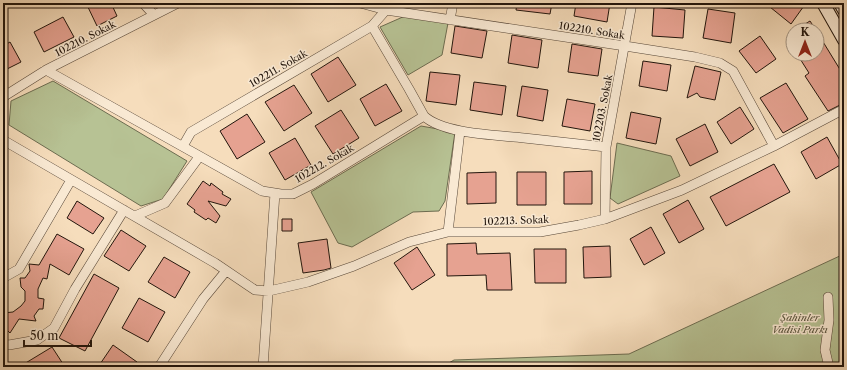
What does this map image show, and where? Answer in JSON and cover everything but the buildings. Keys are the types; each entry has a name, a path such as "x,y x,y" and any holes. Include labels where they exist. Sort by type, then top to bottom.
{"street":[{"path":"143,3 154,15"},
{"name":"102210. Sokak","path":"3,97 46,70 178,3"},
{"name":"102210. Sokak","path":"360,3 386,10 695,57 720,63 733,71 774,146"},
{"path":"450,20 453,3"},
{"name":"102203. Sokak","path":"605,219 606,147 632,3"},
{"path":"823,3 844,40"},
{"path":"840,3 844,10"},
{"name":"102211. Sokak","path":"183,146 191,132 372,26 386,10"},
{"path":"372,26 424,116 430,122 460,131 606,147"},
{"name":"102212. Sokak","path":"46,70 262,191 275,193 293,194 313,184 424,116"},
{"name":"102213. Sokak","path":"3,140 215,263 256,290 269,291 315,280 354,266 410,242 448,232 540,232 579,226 605,219 682,190 774,146 844,109"},
{"path":"448,232 460,131"},
{"path":"135,216 165,203 199,157"},
{"path":"3,278 19,269 71,180"},
{"path":"262,367 269,291 275,193"},
{"path":"3,344 9,345 37,340 54,328 75,289 124,210"},
{"path":"159,367 203,300 226,271"},
{"path":"828,297 829,320 825,350 829,367"}],"green space":[{"path":"405,16 448,23 442,55 408,75 380,27"},
{"path":"53,81 187,161 163,199 141,206 9,125 11,101"},
{"path":"421,126 455,132 445,201 439,211 413,212 352,247 338,243 311,192"},
{"path":"617,143 671,156 680,176 618,204 610,198"},
{"name":"Şahinler Vadisi Parkı","path":"844,254 844,367 442,367 454,360 629,354"}]}
